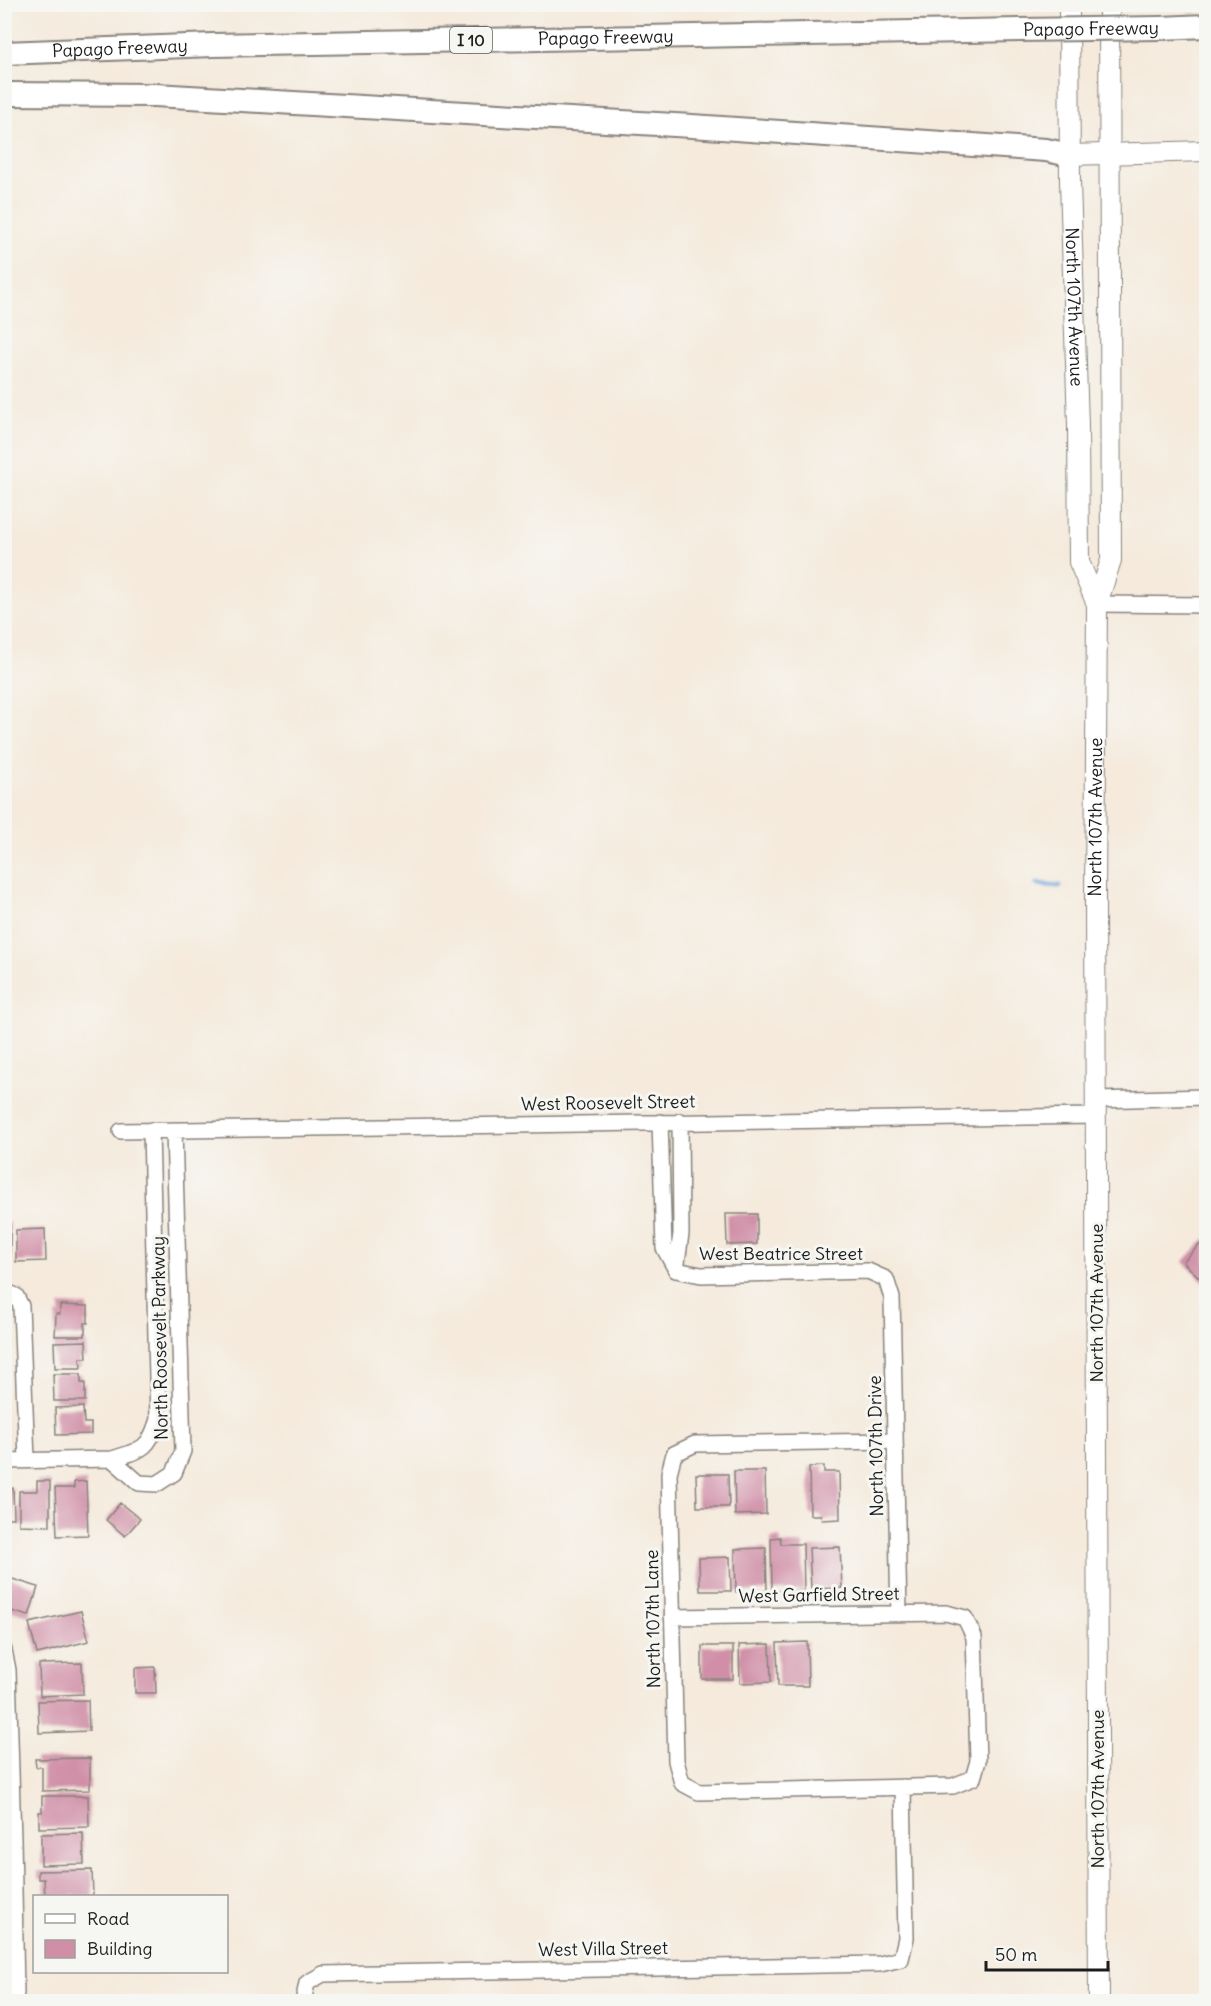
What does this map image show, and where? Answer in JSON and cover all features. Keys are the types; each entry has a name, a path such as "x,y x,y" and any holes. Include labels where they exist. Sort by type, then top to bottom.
{"highway":[{"name":"Papago Freeway","path":"4,53 225,45 1206,26"},
{"path":"4,94 155,95 1046,150 1070,155"}],"main road":[{"name":"North 107th Avenue","path":"1069,4 1079,562 1097,604"},
{"name":"North 107th Avenue","path":"1099,2001 1095,900 1097,604 1111,560 1109,4"},
{"path":"1070,155 1206,151"}],"street":[{"path":"1097,604 1206,605"},
{"name":"West Roosevelt Street","path":"121,1131 660,1122 1096,1108 1206,1097"},
{"path":"676,1270 681,1222 680,1121"},
{"path":"660,1122 664,1248 676,1270"},
{"name":"North Roosevelt Parkway","path":"151,1130 158,1419 153,1436 141,1449 112,1459 139,1483 157,1484 174,1473 183,1451 174,1130"},
{"path":"662,1223 681,1222"},
{"name":"West Beatrice Street","path":"676,1270 701,1275 868,1271 886,1279"},
{"name":"North 107th Drive","path":"886,1279 892,1298 899,1614"},
{"path":"10,1294 21,1306 27,1460"},
{"path":"157,1364 181,1363"},
{"name":"North 107th Lane","path":"895,1441 695,1444 674,1454 669,1473 672,1617 676,1761 682,1783 699,1791 903,1787"},
{"path":"4,1461 112,1459"},
{"name":"West Garfield Street","path":"672,1617 946,1613 965,1618 974,1637 978,1761 973,1778 953,1786 903,1787"},
{"path":"5,1650 8,1670 9,1839 16,1993 13,2001"},
{"name":"West Villa Street","path":"303,2001 307,1983 323,1974 880,1964 901,1959 906,1938 903,1787"}],"building":[{"path":"726,1214 757,1214 757,1244 727,1245"},
{"path":"4,1222 10,1222 10,1261 4,1261"},
{"path":"45,1229 46,1261 16,1262 16,1230"},
{"path":"1206,1238 1206,1284 1183,1262"},
{"path":"60,1305 88,1306 85,1336 55,1336 56,1314 60,1314"},
{"path":"86,1341 87,1358 80,1358 81,1368 55,1368 54,1342"},
{"path":"53,1374 81,1374 81,1383 85,1383 85,1401 54,1401"},
{"path":"83,1407 84,1423 91,1423 91,1434 56,1435 55,1408"},
{"path":"824,1466 824,1472 839,1472 840,1519 822,1520 821,1515 810,1515 809,1467"},
{"path":"734,1471 765,1471 766,1514 735,1515"},
{"path":"696,1474 728,1474 729,1507 697,1507"},
{"path":"37,1481 50,1481 50,1526 19,1525 19,1491 37,1491"},
{"path":"86,1481 88,1535 57,1536 55,1488 74,1488 74,1482"},
{"path":"13,1488 14,1518 4,1518 4,1489"},
{"path":"120,1503 140,1519 125,1536 106,1520"},
{"path":"780,1537 781,1544 803,1544 804,1591 772,1591 771,1538"},
{"path":"840,1547 842,1588 811,1589 809,1548"},
{"path":"766,1548 767,1591 736,1592 735,1549"},
{"path":"730,1557 731,1591 700,1591 699,1558"},
{"path":"6,1577 38,1587 29,1616 4,1609"},
{"path":"81,1611 89,1641 37,1654 29,1623"},
{"path":"807,1642 808,1686 778,1686 777,1643"},
{"path":"770,1644 771,1682 740,1683 739,1645"},
{"path":"702,1646 733,1646 733,1679 702,1679"},
{"path":"82,1663 83,1694 40,1696 39,1664"},
{"path":"155,1667 156,1693 135,1693 135,1668"},
{"path":"88,1700 89,1731 39,1733 38,1701"},
{"path":"90,1758 90,1790 42,1791 42,1767 36,1767 35,1759"},
{"path":"42,1796 88,1796 89,1827 39,1828"},
{"path":"83,1833 84,1864 41,1865 41,1834"},
{"path":"92,1870 93,1895 45,1895 44,1879 38,1879 38,1871"}],"waterway":[{"path":"1037,884 1059,886"}]}
